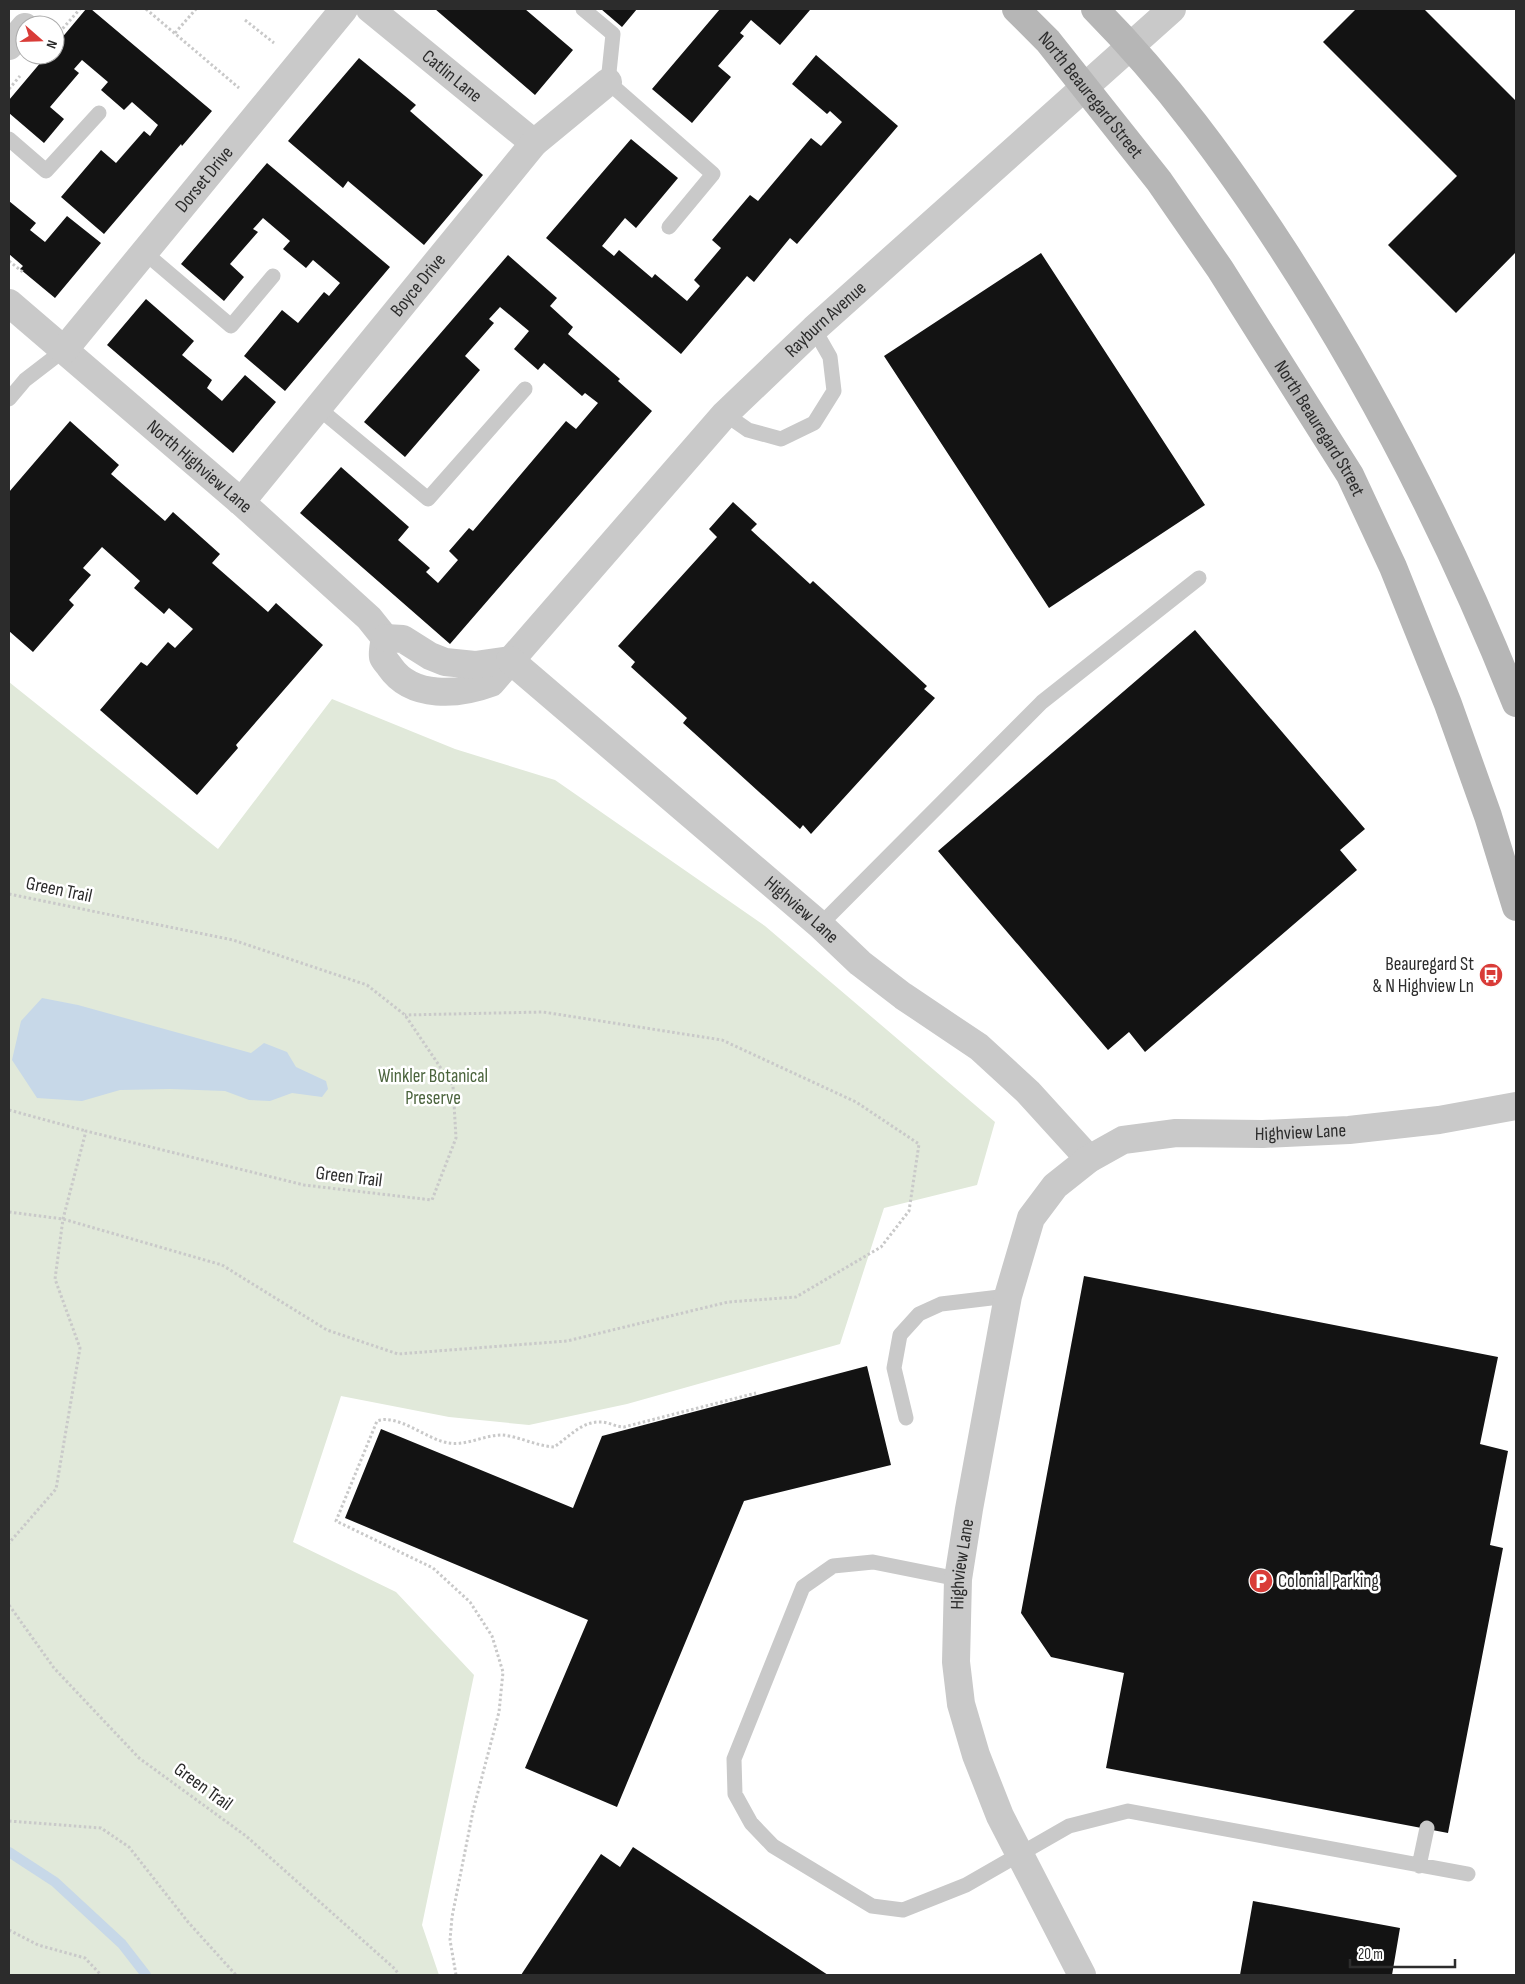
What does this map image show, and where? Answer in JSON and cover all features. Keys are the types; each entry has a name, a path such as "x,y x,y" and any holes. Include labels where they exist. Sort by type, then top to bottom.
{"main road":[{"name":"North Beauregard Street","path":"1016,9 1038,29 1159,181 1220,269 1350,475 1393,567 1448,704 1488,816 1516,907"},
{"path":"1095,9 1132,46 1210,142 1317,301 1356,367 1450,550 1496,652 1516,703"}],"street":[{"name":"Dorset Drive","path":"64,350 344,9"},
{"name":"Catlin Lane","path":"370,9 534,143"},
{"name":"Rayburn Avenue","path":"510,660 725,414 814,328 1172,9"},
{"name":"Boyce Drive","path":"241,502 534,143 608,82"},
{"name":"North Highview Lane","path":"9,302 241,502 369,618 385,638 403,639 430,656 446,662 475,665 510,660"},
{"name":"Highview Lane","path":"510,660 820,925 860,963 903,996 979,1047 1028,1092 1089,1160"},
{"name":"Highview Lane","path":"1082,1975 1055,1919 1000,1816 980,1764 961,1704 956,1662 958,1578 969,1509 1008,1296 1031,1218 1055,1186 1089,1160 1122,1140 1176,1133 1264,1134 1349,1130 1439,1120 1516,1106"}],"lane":[{"path":"583,9 613,34 608,82 713,174 669,227"},
{"path":"9,139 46,171 99,113"},
{"path":"144,252 231,326 273,276"},
{"path":"725,414 748,430 781,439 814,423 834,391 830,357 814,328"},
{"path":"9,399 25,380 64,350"},
{"path":"317,407 428,499 525,389"},
{"path":"820,925 1042,702 1199,578"},
{"path":"906,1418 894,1368 900,1335 919,1314 941,1304 1008,1296"},
{"path":"958,1578 873,1562 833,1566 803,1587 734,1759 735,1794 751,1823 773,1846 872,1906 903,1910 966,1885 1069,1826 1128,1811 1468,1874"},
{"path":"1419,1866 1427,1828"}],"path":[{"path":"65,26 80,9"},
{"path":"146,9 240,88"},
{"path":"175,33 196,9"},
{"path":"245,20 277,46"},
{"path":"233,96 246,81"},
{"path":"9,261 30,279"},
{"name":"Green Trail","path":"9,894 233,940 367,985 405,1015 453,1086 456,1138 432,1200 304,1185 86,1131"},
{"path":"9,1212 63,1219 222,1265 327,1330 398,1354 567,1341 728,1302 796,1296 881,1247 909,1211 919,1144 856,1102 722,1040 543,1012 405,1015"},
{"path":"9,1110 86,1131 63,1219 55,1279 80,1348 56,1489 9,1543"},
{"path":"456,1975 450,1940 452,1917 473,1811 498,1712 503,1672 492,1636 470,1602 433,1568 336,1521 377,1421 390,1419 448,1443 460,1443 489,1436 505,1435 541,1446 554,1447 585,1424 603,1422 617,1427 624,1427 756,1393"},
{"name":"Green Trail","path":"9,1605 54,1668 139,1758 246,1836 395,1969 399,1975"},
{"path":"9,1821 101,1828 129,1848 188,1922 236,1975"},
{"path":"9,1930 38,1944 85,1958 101,1975"}],"green space":[{"name":"Winkler Botanical Preserve","path":"9,682 218,849 332,699 455,749 555,780 765,926 995,1122 977,1185 884,1208 840,1344 627,1404 529,1425 449,1417 341,1396 293,1542 396,1592 474,1675 422,1925 439,1975 9,1975"}],"water":[{"path":"42,998 78,1005 251,1053 264,1043 287,1052 296,1067 326,1081 328,1089 322,1097 292,1093 270,1101 249,1100 225,1091 170,1089 120,1090 82,1101 37,1098 12,1060 21,1021"}],"building":[{"path":"86,9 91,9 212,111 182,146 181,144 104,234 61,197 101,150 116,163 144,131 150,136 158,125 132,102 124,110 101,90 108,82 82,60 74,69 79,73 50,107 64,119 44,143 9,113 9,100 39,65 65,65 65,34"},
{"path":"435,9 525,9 573,50 535,95"},
{"path":"601,9 637,9 622,27"},
{"path":"720,9 810,10 780,45 751,20 740,33 744,36 718,66 731,77 692,123 652,89"},
{"path":"1356,9 1424,9 1516,101 1516,252 1456,313 1388,245 1457,176 1323,42"},
{"path":"816,55 898,126 797,244 790,238 754,282 747,276 681,354 546,238 631,139 678,178 636,228 625,218 602,246 614,256 619,250 652,278 655,274 687,301 700,286 694,280 721,248 712,240 750,195 758,201 811,138 821,146 842,122 830,111 827,114 792,84"},
{"path":"359,58 416,105 410,111 483,175 424,245 348,181 343,188 288,141"},
{"path":"267,163 390,267 285,391 244,356 282,310 298,323 324,292 329,296 340,283 313,260 306,268 283,249 290,241 263,218 253,229 258,232 230,264 244,277 224,301 181,264"},
{"path":"9,201 36,223 30,230 45,242 67,216 101,243 55,298 20,269 23,266 9,254"},
{"path":"1041,253 1205,505 1049,608 884,356"},
{"path":"508,255 557,298 550,306 573,327 568,334 620,379 618,381 652,411 450,644 300,513 341,467 409,527 398,540 430,568 426,572 438,583 458,560 449,551 469,528 473,531 566,421 576,429 598,403 585,393 582,396 544,363 538,370 514,349 529,331 500,307 489,319 494,323 465,356 480,370 405,457 364,422"},
{"path":"146,299 194,341 182,355 212,380 207,388 222,401 245,375 276,402 233,453 107,345"},
{"path":"70,421 119,465 111,474 165,521 173,512 220,554 212,563 268,612 276,603 323,645 236,745 238,748 197,795 100,710 141,662 147,666 168,642 175,648 193,629 169,608 164,614 134,588 140,581 102,547 83,568 91,575 69,600 74,605 33,652 9,631 9,492"},
{"path":"733,502 757,524 751,530 810,584 813,581 927,686 924,689 935,698 811,834 803,825 800,829 683,723 687,718 631,667 635,662 618,646 717,537 709,529"},
{"path":"1195,630 1365,829 1340,850 1357,870 1145,1052 1129,1032 1108,1050 938,851"},
{"name":"Colonial Parking","path":"1084,1276 1498,1357 1480,1444 1508,1451 1490,1545 1503,1548 1448,1833 1106,1768 1124,1673 1051,1657 1021,1613"},
{"path":"867,1366 891,1465 744,1501 617,1807 525,1768 588,1620 345,1518 381,1429 573,1508 602,1436"},
{"path":"633,1847 828,1975 521,1975 601,1854 620,1867"},
{"path":"1253,1901 1400,1928 1392,1975 1240,1975"}],"waterway":[{"path":"9,1852 55,1882 122,1944 146,1975"}],"place":[{"name":"Beauregard St & N Highview Ln","path":"1491,975"},
{"name":"Colonial Parking","path":"1261,1581"}]}
